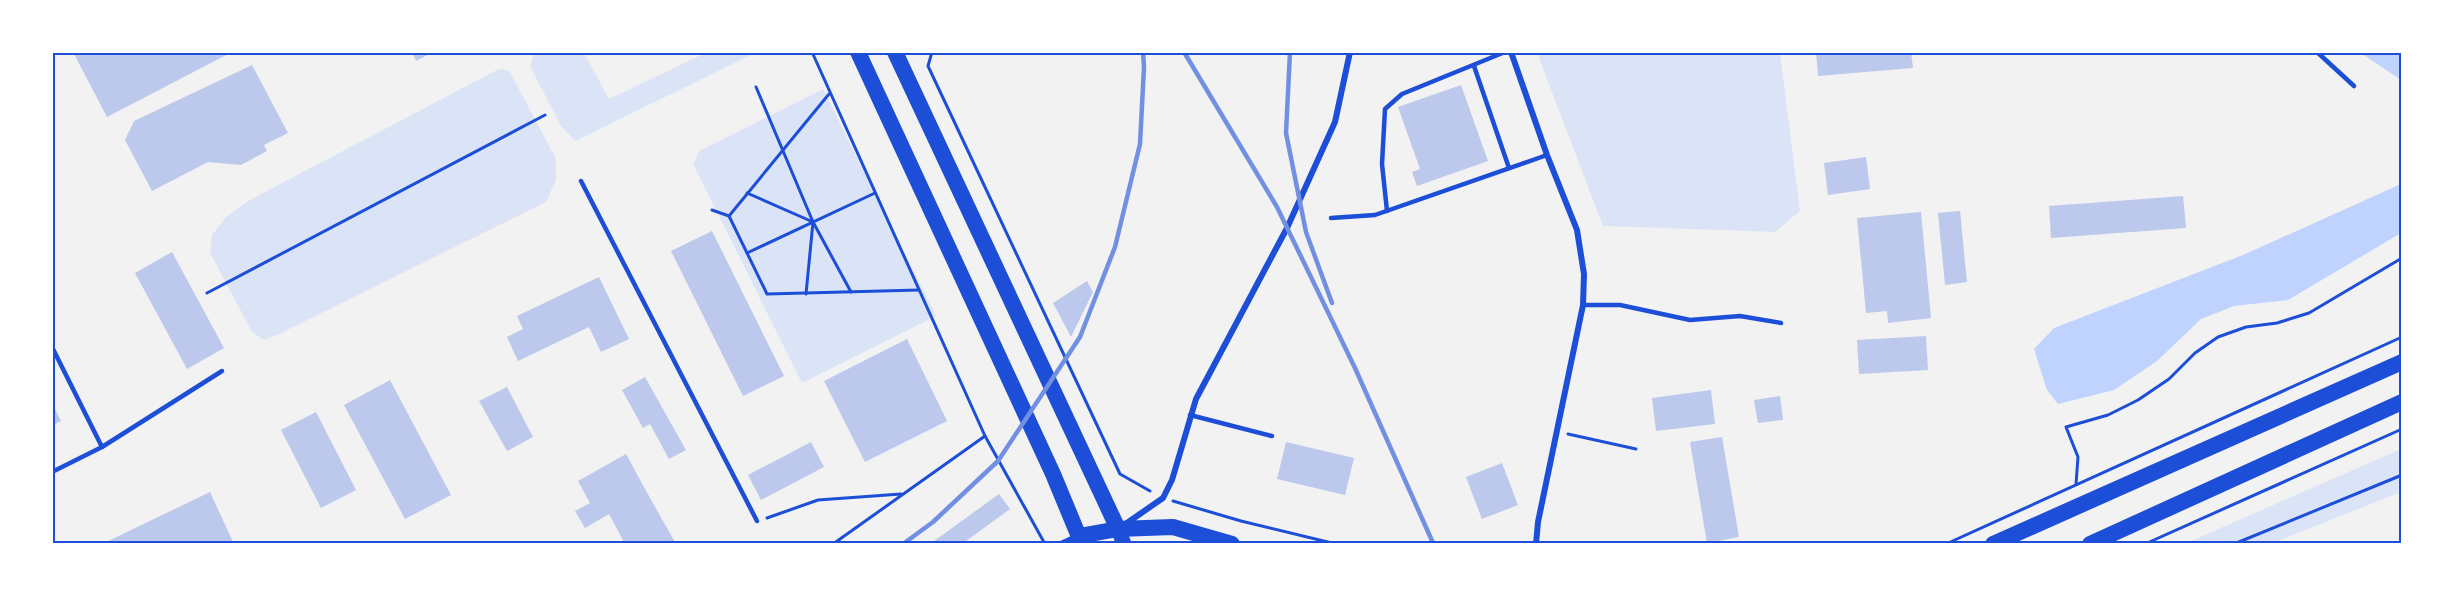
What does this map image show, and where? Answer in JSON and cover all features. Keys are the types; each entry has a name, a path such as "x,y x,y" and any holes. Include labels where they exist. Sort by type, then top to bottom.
{"highway":[{"path":"858,52 1053,474 1081,540 1173,527 1232,543"},
{"path":"895,52 1121,536"},
{"path":"1993,543 2402,362"},
{"path":"2090,543 2402,402"}],"street":[{"path":"1121,536 1163,498 1172,480 1196,399 1301,200 1335,122 1350,52"},
{"path":"1511,52 1547,155 1577,230 1584,274 1583,304 1538,522 1536,543"},
{"path":"1060,543 1081,540"}],"lane":[{"path":"1387,211 1382,164 1385,109 1402,94 1505,52"},
{"path":"2317,52 2354,86"},
{"path":"1474,66 1509,168"},
{"path":"1331,218 1375,215 1547,155"},
{"path":"581,181 757,521"},
{"path":"1583,304 1620,305 1690,320 1740,316 1781,323"},
{"path":"52,347 102,447"},
{"path":"52,472 102,447 222,371"},
{"path":"1190,415 1272,436"}],"path":[{"path":"812,52 985,436 1045,543"},
{"path":"932,52 928,66 1120,474 1163,498 1241,521 1336,543"},
{"path":"756,87 813,222 851,293"},
{"path":"729,216 830,94"},
{"path":"207,293 544,115"},
{"path":"747,193 813,222"},
{"path":"747,253 875,193"},
{"path":"712,210 729,216 767,294 919,290"},
{"path":"806,294 813,222"},
{"path":"2076,484 2078,458 2066,427 2108,415 2138,400 2169,379 2195,353 2218,337 2246,327 2277,323 2309,313 2402,258"},
{"path":"1946,543 2402,337"},
{"path":"2145,543 2402,429"},
{"path":"1557,432 1636,449"},
{"path":"832,543 985,436"},
{"path":"2234,543 2402,475"},
{"path":"757,521 818,500 903,494"}],"shaded area":[{"path":"535,53 584,53 609,99 701,53 755,53 575,141 561,126 530,66"},
{"path":"1537,53 1780,53 1800,211 1775,232 1603,226"},
{"path":"504,69 510,72 556,159 556,180 546,202 277,335 264,340 252,332 210,253 212,235 226,217 248,201 497,70"},
{"path":"823,89 936,316 802,383 693,164 699,151"},
{"path":"2401,449 2401,492 2273,543 2184,544"}],"water":[{"path":"2361,53 2401,53 2401,80"},
{"path":"2401,184 2401,233 2288,300 2234,306 2201,319 2157,361 2114,390 2058,404 2047,390 2034,349 2054,328 2243,255"}],"building":[{"path":"73,52 232,52 107,117"},
{"path":"412,52 433,52 416,61"},
{"path":"1816,52 1911,52 1913,68 1818,76"},
{"path":"252,65 288,133 264,145 267,151 241,165 208,162 152,191 125,140 134,121"},
{"path":"1461,85 1488,161 1417,186 1412,172 1420,169 1398,107"},
{"path":"1866,157 1870,189 1828,195 1824,163"},
{"path":"2183,196 2186,228 2051,238 2049,206"},
{"path":"1960,211 1967,282 1945,285 1938,213"},
{"path":"1921,212 1931,318 1888,323 1887,311 1866,313 1857,218"},
{"path":"712,231 784,376 743,396 671,251"},
{"path":"172,252 224,348 187,369 135,273"},
{"path":"599,277 629,339 601,352 589,327 518,361 507,337 523,329 517,316"},
{"path":"1087,281 1093,292 1071,337 1053,303"},
{"path":"1926,336 1928,370 1859,374 1857,340"},
{"path":"907,339 947,421 865,462 824,381"},
{"path":"645,377 686,450 669,459 650,424 643,428 622,390"},
{"path":"390,380 451,495 405,519 344,405"},
{"path":"507,387 533,437 507,451 479,401"},
{"path":"1711,390 1715,424 1656,431 1652,398"},
{"path":"1780,396 1783,420 1758,423 1754,400"},
{"path":"52,403 61,421 52,425"},
{"path":"316,412 356,490 321,508 281,430"},
{"path":"1722,437 1739,537 1707,543 1690,442"},
{"path":"811,442 824,467 761,500 748,475"},
{"path":"1286,442 1354,458 1345,495 1277,479"},
{"path":"626,454 676,544 625,544 609,514 585,528 575,511 590,503 578,481"},
{"path":"1502,463 1518,505 1482,519 1466,477"},
{"path":"210,492 234,544 102,544"},
{"path":"999,494 1010,509 962,544 930,544"}],"railway":[{"path":"903,544 933,522 998,461 1080,337 1115,247 1140,144 1143,52"},
{"path":"1184,52 1277,207 1355,368 1433,543"},
{"path":"1290,52 1286,133 1306,232 1332,303"}]}
